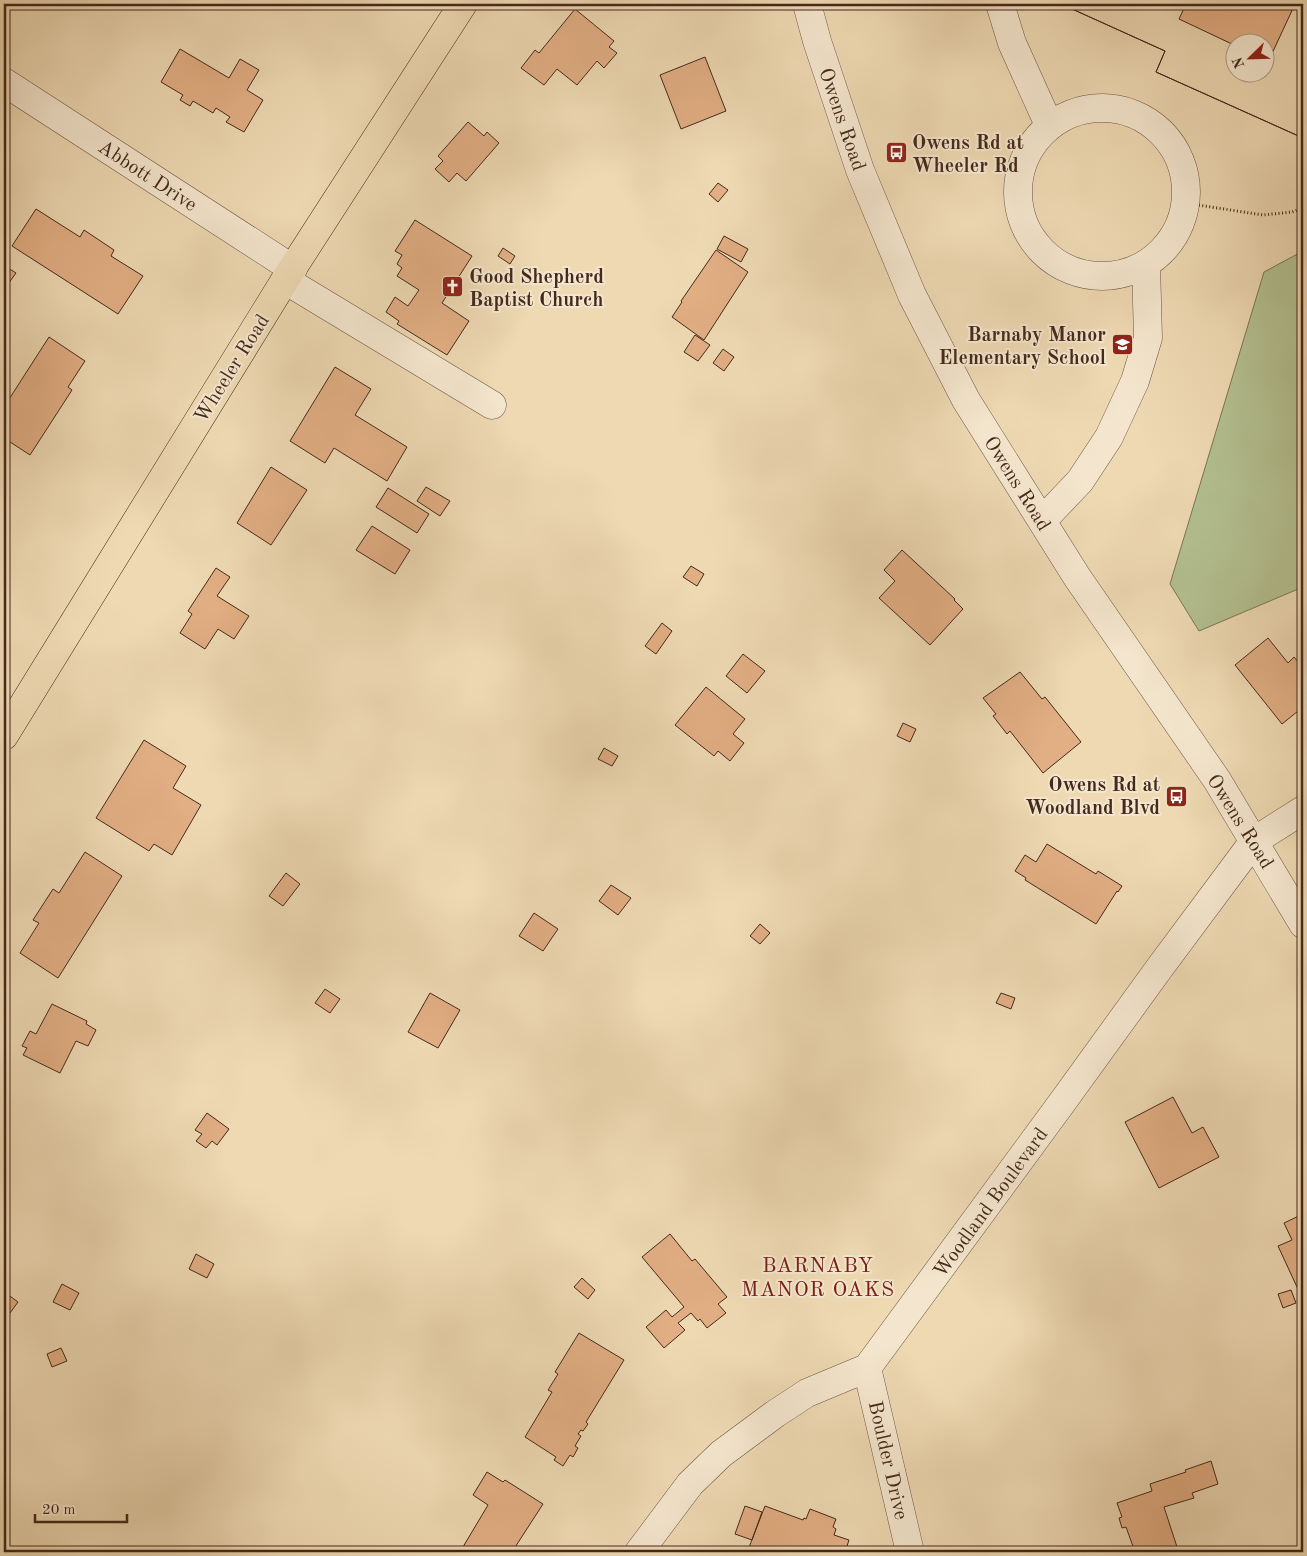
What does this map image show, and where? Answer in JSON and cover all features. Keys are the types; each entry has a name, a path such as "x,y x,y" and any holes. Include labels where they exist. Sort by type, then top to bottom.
{"main road":[{"name":"Wheeler Road","path":"4,736 289,274 463,4"}],"street":[{"name":"Owens Road","path":"806,4 860,170 912,295 966,400 1077,576 1217,780 1303,924"},
{"path":"1000,4 1012,43 1049,125"},
{"name":"Abbott Drive","path":"4,82 289,274 492,405"},
{"path":"1109,107 1130,112 1149,121 1165,135 1177,152 1185,172 1185,203 1175,234 1163,251 1146,264 1126,272 1106,276 1084,275 1064,267 1046,256 1032,240 1023,221 1018,200 1018,179 1024,158 1049,125 1068,114 1088,108 1109,107"},
{"path":"1042,521 1080,481 1104,444 1135,381 1148,338 1146,264"},
{"name":"Woodland Boulevard","path":"868,1368 1254,841 1303,810"},
{"path":"639,1552 690,1484 721,1454 807,1393 868,1368"},
{"name":"Boulder Drive","path":"868,1368 910,1552"}],"path":[{"path":"1185,203 1263,215 1292,212 1303,208"}],"green space":[{"path":"1303,251 1303,587 1199,631 1170,584 1264,272"}],"building":[{"path":"1061,4 1186,4 1179,19 1224,40 1224,82 1274,82 1274,49 1295,4 1303,4 1303,138 1156,72 1165,51"},
{"path":"1061,4 1303,4 1303,138 1156,72 1165,51"},
{"path":"575,9 614,41 609,47 617,53 604,68 597,61 577,85 557,69 544,85 521,68 535,50 539,53"},
{"path":"180,49 229,78 240,59 259,70 247,90 263,100 244,132 226,122 230,117 216,108 213,113 193,101 190,106 180,100 183,95 161,82"},
{"path":"705,57 726,111 681,129 660,75"},
{"path":"468,122 484,136 487,132 499,143 466,181 457,173 449,182 435,169 443,161 438,156"},
{"path":"718,183 728,190 718,202 709,194"},
{"path":"36,209 80,237 84,230 114,250 111,256 143,276 118,314 12,246"},
{"path":"415,220 472,256 442,303 469,321 447,355 397,324 399,321 386,312 395,297 408,306 419,290 397,276 402,268 397,264 402,255 395,251"},
{"path":"724,236 748,249 741,262 717,249"},
{"path":"503,248 515,256 510,264 498,256"},
{"path":"716,250 748,272 704,340 672,317"},
{"path":"5,266 16,273 8,284 4,280"},
{"path":"695,335 710,345 698,361 684,352"},
{"path":"49,337 85,361 68,387 72,390 30,455 4,438 4,407"},
{"path":"723,349 734,357 724,371 713,363"},
{"path":"335,367 371,389 355,415 407,447 387,481 334,448 325,463 290,441"},
{"path":"271,467 307,490 271,545 237,523"},
{"path":"426,487 450,501 440,516 417,501"},
{"path":"388,488 429,514 417,533 376,507"},
{"path":"372,526 410,550 395,574 356,550"},
{"path":"902,550 955,599 963,609 930,645 879,598 895,581 884,570"},
{"path":"691,566 704,574 697,586 683,577"},
{"path":"216,568 230,577 217,596 249,616 234,639 218,629 205,649 180,633 192,614 188,611"},
{"path":"662,623 672,631 656,654 645,646"},
{"path":"1268,638 1288,663 1294,657 1303,668 1303,707 1282,724 1235,665"},
{"path":"743,654 765,671 747,693 726,676"},
{"path":"1020,672 1042,699 1045,697 1081,742 1043,773 1010,731 1007,734 993,716 996,714 983,698"},
{"path":"706,687 745,719 733,734 744,743 730,761 718,751 714,756 675,725"},
{"path":"903,723 916,729 910,742 897,736"},
{"path":"144,740 186,766 173,788 201,805 172,855 154,844 149,851 96,818"},
{"path":"604,748 618,756 612,766 598,759"},
{"path":"1047,844 1096,874 1098,871 1122,886 1096,924 1025,880 1026,878 1015,871 1025,855 1036,862"},
{"path":"85,852 122,876 58,978 20,953 39,923 33,920 53,889 59,893"},
{"path":"286,873 300,884 283,906 269,896"},
{"path":"611,885 631,898 618,915 599,901"},
{"path":"534,913 558,929 543,951 519,936"},
{"path":"760,924 770,933 760,944 750,936"},
{"path":"325,989 340,999 330,1013 315,1003"},
{"path":"430,993 460,1010 438,1048 408,1032"},
{"path":"1001,993 1015,998 1011,1009 996,1003"},
{"path":"52,1004 87,1021 86,1024 96,1030 88,1046 76,1041 60,1073 23,1055 27,1048 22,1046 30,1031 36,1034"},
{"path":"1173,1097 1192,1133 1203,1127 1219,1157 1159,1188 1125,1122"},
{"path":"207,1113 229,1129 217,1145 212,1141 206,1148 196,1141 202,1134 195,1130"},
{"path":"1303,1214 1303,1300 1278,1246 1292,1240 1284,1223"},
{"path":"670,1234 692,1261 695,1259 727,1297 718,1304 726,1313 707,1328 700,1319 698,1321 691,1313 678,1323 685,1330 664,1348 646,1327 666,1310 672,1317 684,1307 642,1257"},
{"path":"196,1254 214,1264 207,1278 189,1269"},
{"path":"582,1278 595,1290 588,1299 574,1287"},
{"path":"62,1284 79,1293 70,1310 53,1302"},
{"path":"1291,1290 1296,1303 1283,1308 1278,1294"},
{"path":"7,1294 18,1302 10,1313 4,1308 4,1298"},
{"path":"579,1333 624,1360 586,1422 588,1424 578,1434 581,1436 575,1446 578,1448 573,1457 570,1455 563,1466 554,1460 556,1457 525,1437 552,1392 548,1390 558,1374 555,1372"},
{"path":"61,1348 67,1361 52,1367 47,1354"},
{"path":"1211,1461 1218,1484 1192,1493 1194,1498 1164,1507 1178,1550 1172,1552 1135,1552 1126,1527 1122,1528 1119,1518 1122,1517 1117,1503 1152,1491 1150,1484"},
{"path":"487,1472 503,1482 505,1480 543,1504 512,1552 460,1552 488,1505 473,1495"},
{"path":"745,1506 762,1512 752,1540 735,1534"},
{"path":"765,1506 803,1520 804,1518 806,1519 810,1509 836,1519 833,1527 836,1529 834,1535 849,1540 845,1552 754,1552 748,1550"}],"place":[{"name":"Owens Rd at Wheeler Rd","path":"896,153"},
{"name":"Good Shepherd Baptist Church","path":"453,287"},
{"name":"Barnaby Manor Elementary School","path":"1122,345"},
{"name":"Owens Rd at Woodland Blvd","path":"1176,796"}],"district":[{"name":"BARNABY MANOR OAKS","path":"818,1277"}]}
